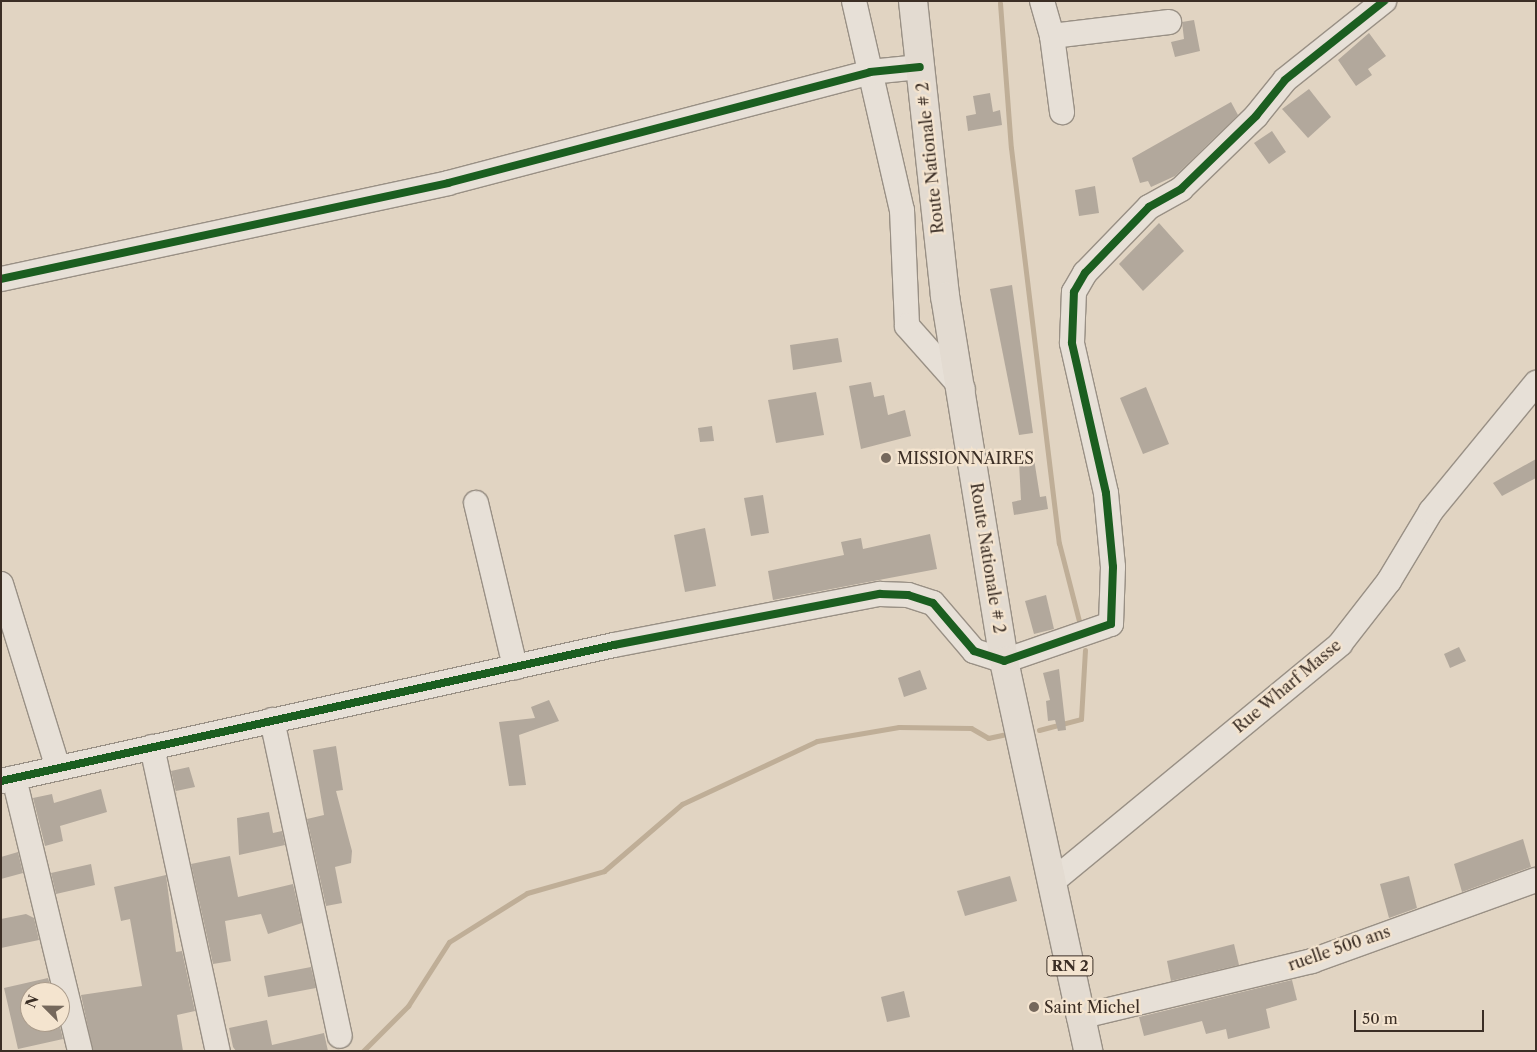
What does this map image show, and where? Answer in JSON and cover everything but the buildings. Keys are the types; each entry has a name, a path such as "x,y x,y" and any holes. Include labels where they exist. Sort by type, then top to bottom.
{"main road":[{"name":"Route Nationale # 2","path":"913,1 945,296 963,389 1004,661 1053,881 1079,1017 1088,1051"}],"street":[{"path":"854,1 902,210 907,326 963,389"},
{"path":"1042,1 1052,36 1062,112"},
{"path":"80,1051 8,779 515,666 880,594 908,595 933,603 974,651 1004,661 1111,624 1113,567 1106,493 1072,343 1074,292 1081,280 1148,208 1181,189 1213,160 1285,80 1384,1"},
{"path":"1052,36 1169,22"},
{"path":"1,279 448,183 870,72 920,67"},
{"name":"Rue Wharf Masse","path":"1053,881 1340,644 1389,581 1431,511 1536,382"},
{"path":"476,503 515,666"},
{"path":"1,584 58,768"},
{"path":"272,720 340,1036"},
{"path":"152,747 218,1051"},
{"name":"ruelle 500 ans","path":"1079,1017 1312,961 1536,880"}],"waterway":[{"path":"1000,3 1011,148 1059,543 1080,625"},
{"path":"1039,730 1081,719 1085,650"},
{"path":"363,1051 408,1006 449,942 527,893 604,871 682,804 817,741 899,727 971,728 988,738 1007,734"}],"cycle path":[{"path":"1,781 614,645 880,594 908,595 933,603 974,651 1004,661 1111,624 1113,567 1106,493 1072,343 1074,292 1085,273 1149,207 1181,189 1256,116 1285,80 1384,1"},
{"path":"1,279 448,183 870,72 920,67"}],"place":[{"name":"MISSIONNAIRES","path":"886,458"},
{"name":"Saint Michel","path":"1034,1007"}]}
